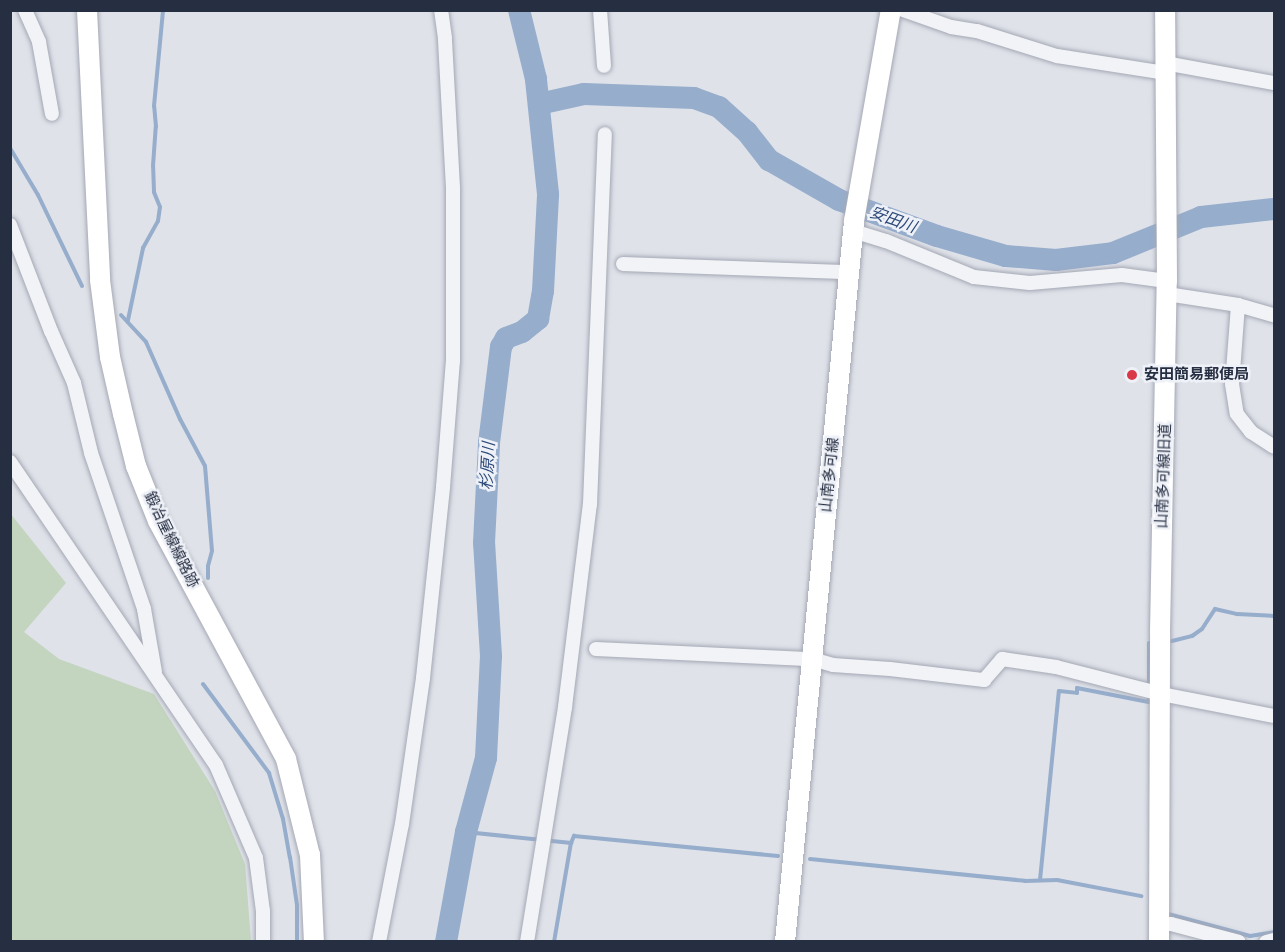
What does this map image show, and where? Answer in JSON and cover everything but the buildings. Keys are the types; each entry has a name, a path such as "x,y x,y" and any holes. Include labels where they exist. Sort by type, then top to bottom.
{"street":[{"path":"26,10 39,42 52,114"},
{"name":"鍛冶屋線線路跡","path":"87,10 100,280 110,357 123,414 136,466 158,521 286,759 310,855 314,942"},
{"path":"379,942 402,824 423,678 453,362 453,188 445,38 441,10"},
{"path":"600,10 604,66"},
{"name":"山南多可線","path":"785,942 858,189 891,10"},
{"path":"903,10 951,27 977,31 1057,56 1275,82"},
{"name":"山南多可線旧道","path":"1160,933 1167,287 1165,10"},
{"path":"527,942 565,707 590,504 605,134"},
{"path":"10,225 51,331 74,382 91,453 144,609 156,678"},
{"path":"854,226 974,277 1030,283 1122,275 1275,315"},
{"path":"624,264 843,272 849,276"},
{"path":"1238,305 1232,384 1237,414 1251,432 1275,447"},
{"path":"10,462 216,765 235,804 256,858 263,911 263,942"},
{"path":"596,649 812,659 833,665 984,680 1002,659 1056,667 1161,694 1275,716"},
{"path":"1160,933 1172,924 1239,942"},
{"path":"1266,942 1275,940"}],"green space":[{"path":"10,513 66,583 24,632 59,659 154,694 215,791 245,864 251,941 11,941"}],"waterway":[{"path":"128,320 143,248 158,221 160,207 154,192 153,166 156,127 154,106 163,10"},
{"name":"杉原川","path":"446,942 466,832 486,758 491,656 484,543 489,443 501,347 506,338 522,332 538,319 543,291 548,194 536,79 519,10"},
{"name":"安田川","path":"539,104 584,94 694,98 719,107 747,132 769,160 839,200 937,236 1006,256 1056,260 1113,253 1201,217 1274,209"},
{"path":"10,148 38,195 82,286"},
{"path":"121,315 146,342 180,419 205,466 212,551 208,578"},
{"path":"1172,641 1192,636 1202,629 1215,609 1237,614 1274,616"},
{"path":"1149,643 1149,687"},
{"path":"203,684 269,773 283,819 290,857 297,905 297,942"},
{"path":"1040,880 1059,691 1077,693 1077,688 1149,702 1149,694"},
{"path":"466,832 571,843 574,836 778,856"},
{"path":"554,942 571,843"},
{"path":"810,859 1025,881 1057,880 1141,896"},
{"path":"1168,914 1250,936 1274,932"}],"place":[{"name":"安田簡易郵便局","path":"1132,375"}]}
